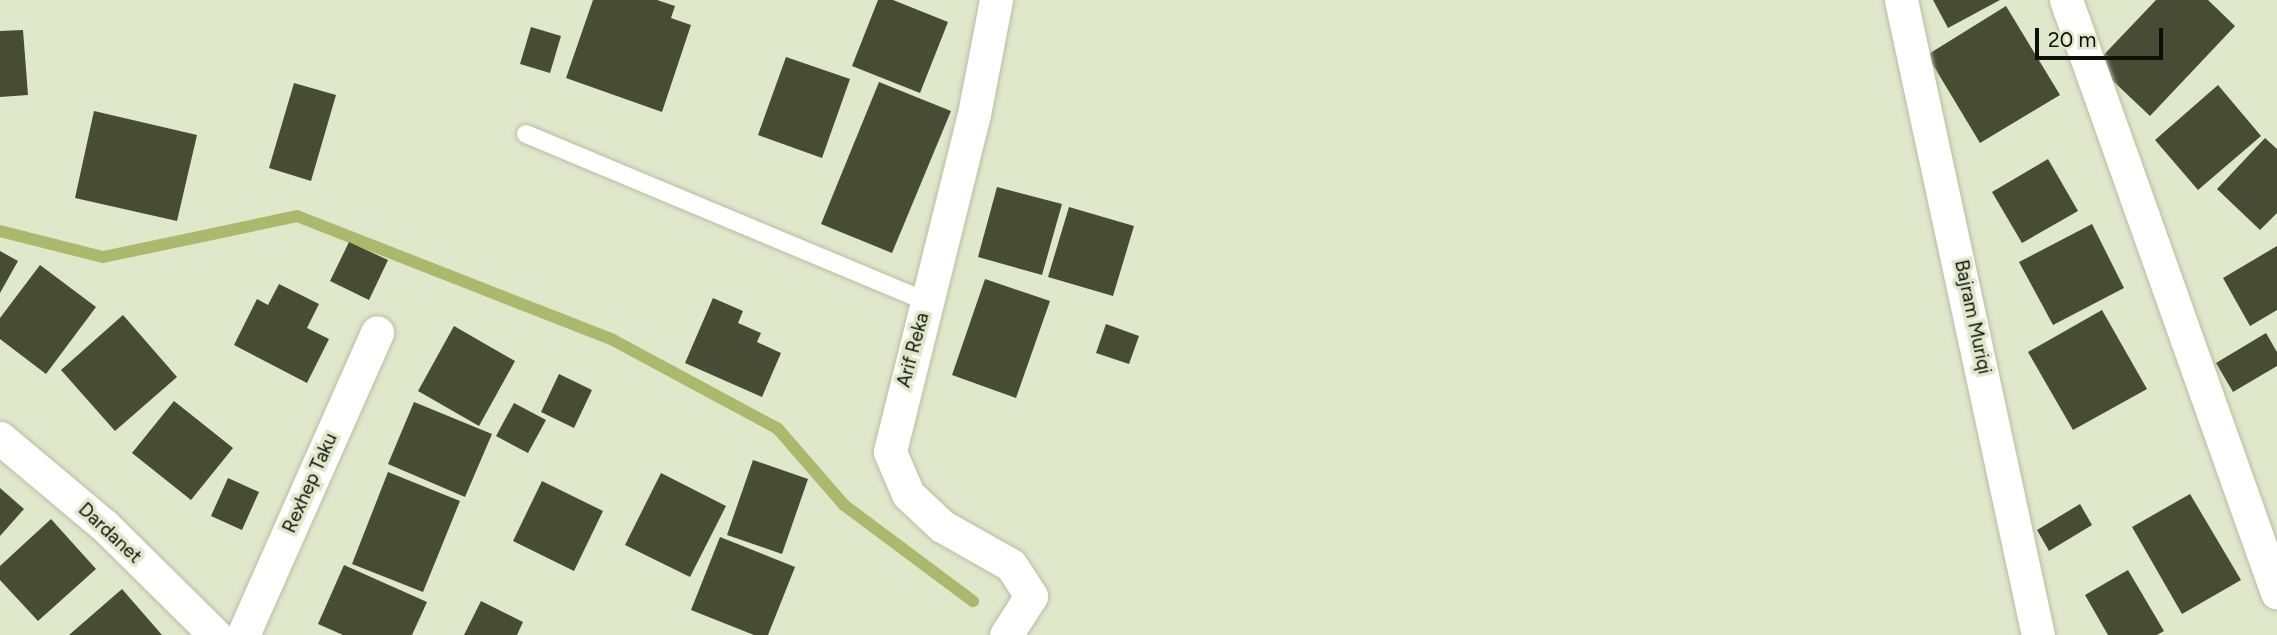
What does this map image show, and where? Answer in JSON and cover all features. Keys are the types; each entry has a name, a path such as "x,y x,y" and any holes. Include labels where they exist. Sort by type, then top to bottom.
{"street":[{"name":"Arif Reka","path":"996,0 974,114 925,301 890,452 908,494 942,526 1011,565 1031,596 1006,635"},
{"name":"Bajram Muriqi","path":"1901,0 2038,635"},
{"path":"2066,0 2277,593"},
{"name":"Rexhep Taku","path":"243,635 377,332"},
{"name":"Dardanet","path":"0,438 105,526 215,635"}],"lane":[{"path":"526,134 925,301"}],"building":[{"path":"593,0 657,0 675,6 671,18 691,25 662,112 566,78"},
{"path":"878,0 893,0 948,22 920,93 852,66"},
{"path":"1933,0 2000,0 1948,28"},
{"path":"2156,0 2208,0 2235,26 2150,116 2095,64"},
{"path":"2006,6 2060,95 1980,143 1927,55"},
{"path":"531,27 561,36 550,73 520,64"},
{"path":"23,30 28,95 0,97 0,31"},
{"path":"786,57 850,79 822,158 758,135"},
{"path":"879,82 951,111 892,253 821,224"},
{"path":"294,83 336,95 311,181 269,168"},
{"path":"2218,85 2261,136 2198,190 2155,140"},
{"path":"94,111 197,135 177,221 75,198"},
{"path":"2265,138 2277,149 2277,213 2260,230 2217,189"},
{"path":"2048,159 2078,211 2022,243 1992,192"},
{"path":"997,187 1062,204 1042,275 978,257"},
{"path":"1069,207 1134,226 1113,296 1048,277"},
{"path":"2092,224 2124,288 2053,325 2019,262"},
{"path":"349,242 388,260 369,300 330,281"},
{"path":"2277,246 2277,310 2250,326 2223,278"},
{"path":"0,251 18,261 0,293"},
{"path":"40,265 96,307 46,374 0,339 0,318"},
{"path":"985,279 1050,301 1016,398 952,375"},
{"path":"279,284 319,304 307,328 329,339 307,383 234,345 257,299 268,305"},
{"path":"713,298 743,311 738,323 761,333 757,342 781,353 762,397 685,363"},
{"path":"2102,310 2147,389 2073,430 2028,352"},
{"path":"123,315 177,377 115,431 61,370"},
{"path":"1106,324 1139,336 1129,364 1096,353"},
{"path":"454,326 515,361 479,426 418,391"},
{"path":"2266,333 2277,352 2277,366 2233,392 2216,363"},
{"path":"559,374 592,390 574,428 541,412"},
{"path":"174,401 233,448 191,500 132,453"},
{"path":"414,402 492,434 465,497 388,464"},
{"path":"514,403 546,420 528,453 496,436"},
{"path":"753,460 808,479 782,554 727,535"},
{"path":"388,472 460,501 423,592 352,564"},
{"path":"661,473 726,506 690,577 625,545"},
{"path":"228,478 259,492 242,530 211,516"},
{"path":"542,481 603,511 574,571 513,541"},
{"path":"0,488 24,509 0,536"},
{"path":"2190,494 2241,580 2182,614 2132,527"},
{"path":"2080,504 2092,525 2049,551 2037,530"},
{"path":"51,519 96,569 38,621 0,580 0,566"},
{"path":"720,537 795,567 768,635 754,635 691,610"},
{"path":"344,565 427,602 412,635 343,635 318,624"},
{"path":"2128,570 2164,631 2157,635 2108,635 2085,595"},
{"path":"122,589 162,635 69,635"},
{"path":"481,601 523,622 517,635 464,635"}],"waterway":[{"path":"0,231 103,257 297,216 613,340 778,429 844,505 973,601"}]}
